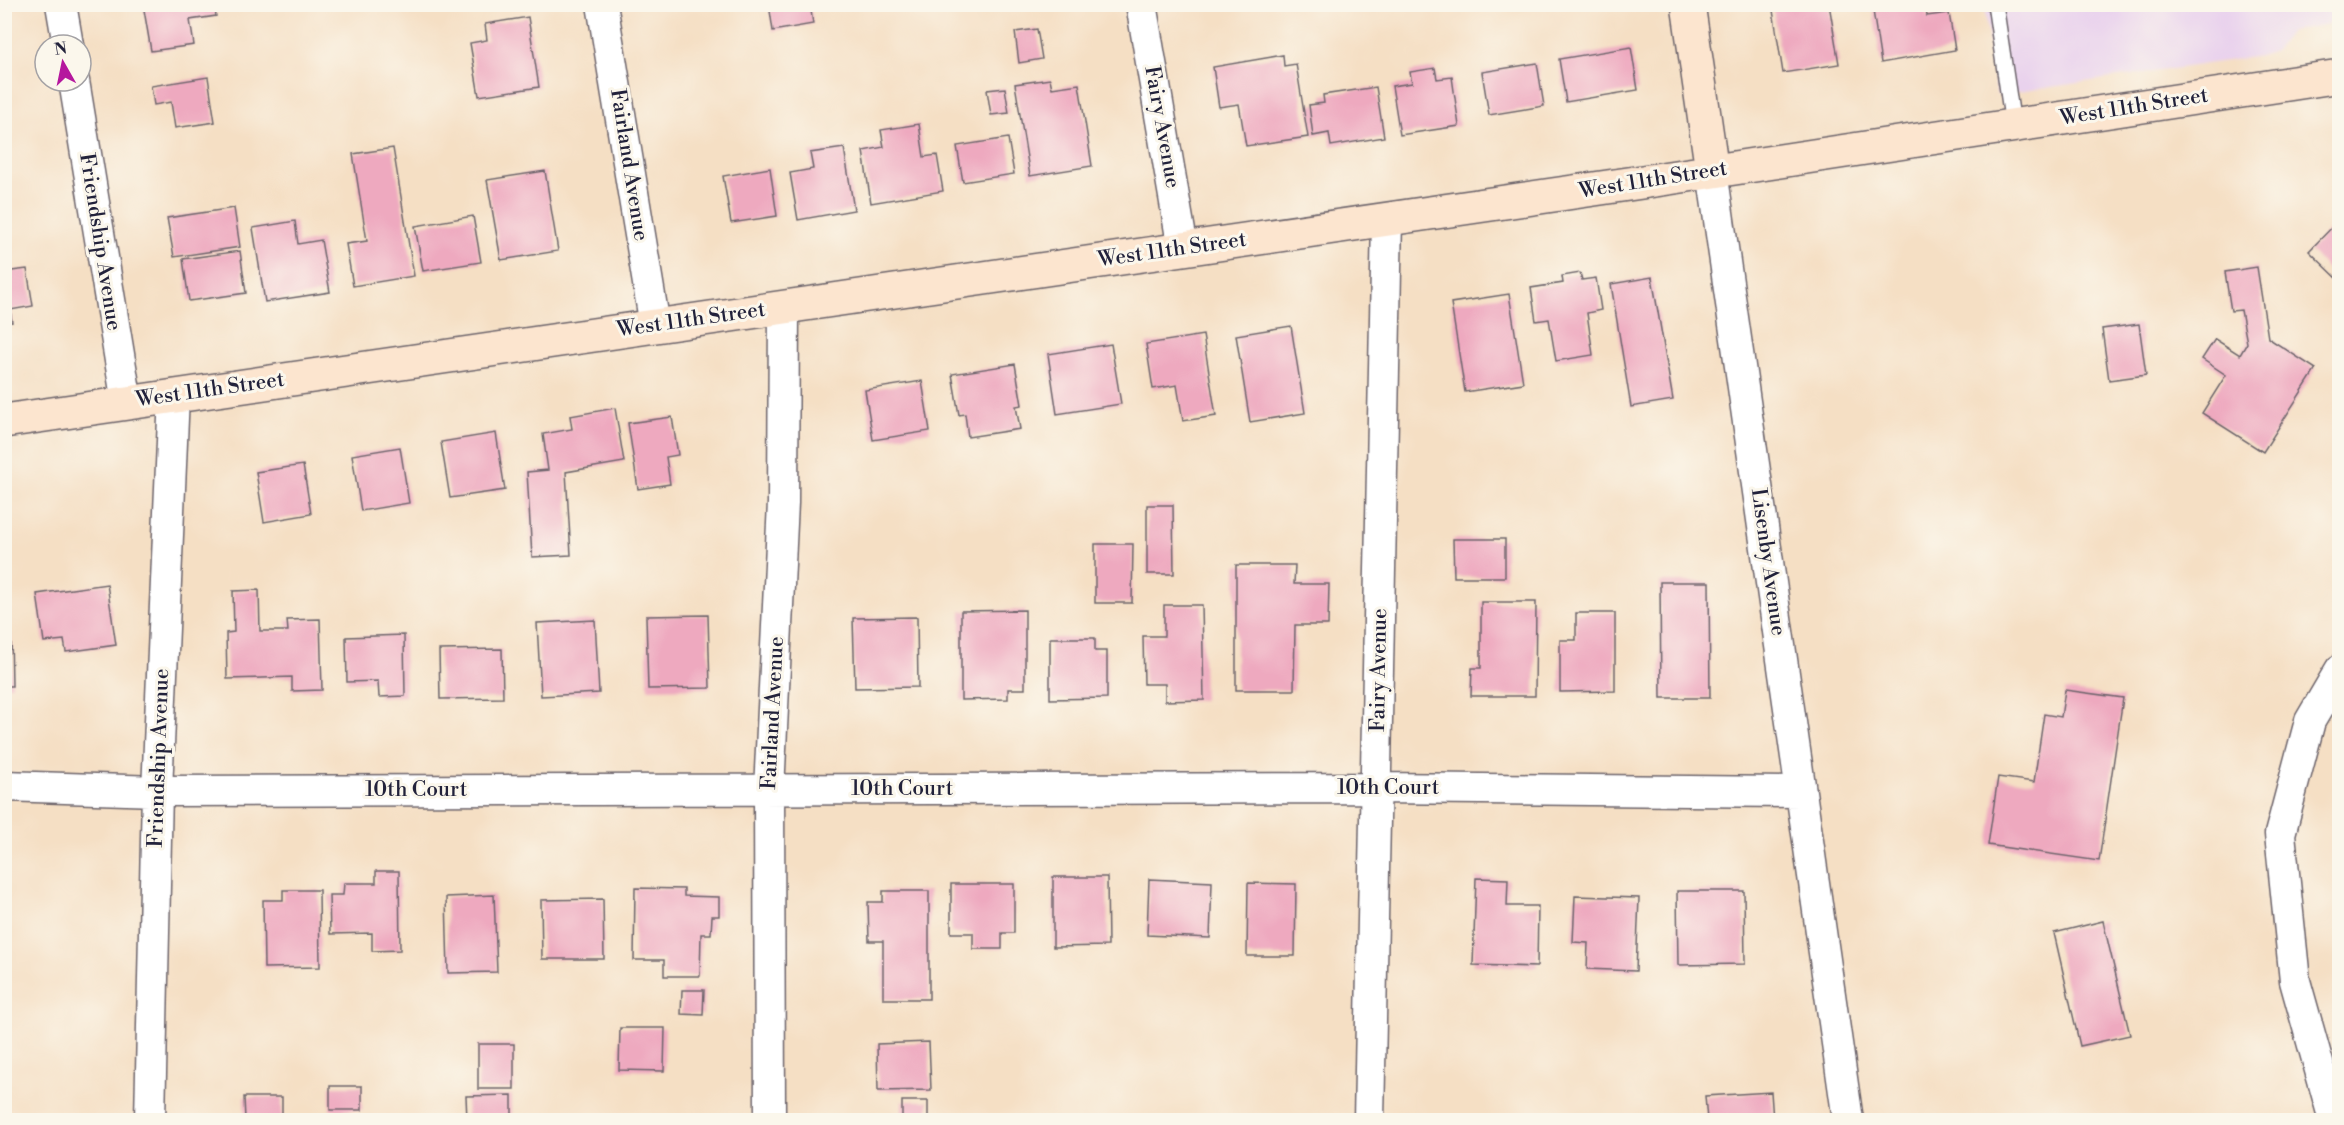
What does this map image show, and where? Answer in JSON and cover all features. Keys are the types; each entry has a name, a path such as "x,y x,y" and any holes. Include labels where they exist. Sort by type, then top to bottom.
{"main road":[{"name":"Lisenby Avenue","path":"1688,4 1712,171"},
{"name":"West 11th Street","path":"4,421 1387,219 2340,76"}],"street":[{"path":"61,4 66,33"},
{"name":"Fairland Avenue","path":"602,4 655,326"},
{"name":"Fairy Avenue","path":"1141,4 1183,249"},
{"name":"Friendship Avenue","path":"76,93 127,403"},
{"name":"Lisenby Avenue","path":"1712,171 1848,1120"},
{"name":"Fairy Avenue","path":"1369,1120 1387,219"},
{"name":"Fairland Avenue","path":"770,1120 769,789 783,503 784,307"},
{"name":"Friendship Avenue","path":"150,1120 157,791 174,395"},
{"path":"2334,1120 2295,981 2280,834 2310,721 2340,670"},
{"name":"10th Court","path":"4,786 157,791 1377,788 1800,792"}],"lane":[{"path":"1995,4 2013,125"}],"shaded area":[{"path":"1984,5 2339,5 2340,22 2290,31 2275,51 2260,56 1997,95"}],"building":[{"path":"143,4 214,4 216,16 190,20 194,45 151,51"},
{"path":"769,4 810,4 813,24 773,31"},
{"path":"998,4 1021,4 1021,6 998,9"},
{"path":"1772,4 1829,4 1839,64 1783,73"},
{"path":"1872,4 1925,4 1927,16 1949,13 1955,50 1881,63"},
{"path":"528,17 539,87 479,96 470,43 487,40 485,24"},
{"path":"1037,29 1042,59 1019,63 1015,32"},
{"path":"1631,47 1638,90 1566,102 1559,59"},
{"path":"1283,55 1284,66 1296,64 1308,137 1246,146 1239,104 1219,107 1213,67"},
{"path":"1537,63 1544,106 1489,115 1482,72"},
{"path":"1435,68 1437,79 1452,77 1459,126 1400,135 1392,86 1412,83 1410,72"},
{"path":"208,77 215,122 175,128 171,102 154,105 151,86"},
{"path":"1050,79 1052,88 1079,84 1092,166 1030,176 1015,84"},
{"path":"1376,87 1384,137 1331,146 1329,133 1313,136 1309,105 1324,103 1323,95"},
{"path":"1005,88 1009,113 991,115 987,90"},
{"path":"919,124 924,157 937,155 943,191 871,203 863,151 884,147 881,130"},
{"path":"1008,138 1014,174 963,182 957,146"},
{"path":"393,148 414,276 353,286 346,244 367,241 353,154"},
{"path":"844,148 854,210 798,220 790,173 813,169 810,153"},
{"path":"770,168 777,216 731,223 723,176"},
{"path":"545,171 558,251 501,260 487,180"},
{"path":"234,208 240,247 174,257 167,218"},
{"path":"473,216 481,262 423,271 415,226"},
{"path":"2340,219 2340,281 2309,251"},
{"path":"295,221 298,244 321,240 330,292 265,302 253,228"},
{"path":"240,251 246,293 189,301 183,259"},
{"path":"2257,267 2268,338 2316,369 2263,452 2202,413 2226,375 2202,359 2215,339 2240,355 2247,343 2241,310 2231,311 2225,272"},
{"path":"27,269 33,306 10,310 12,322 4,323 4,272"},
{"path":"1580,273 1582,280 1596,278 1601,310 1587,313 1593,355 1556,361 1549,319 1536,321 1531,288 1563,283 1562,276"},
{"path":"1652,277 1673,400 1631,407 1611,284"},
{"path":"1509,294 1523,383 1465,392 1451,303"},
{"path":"2139,324 2146,375 2109,380 2102,329"},
{"path":"1291,326 1305,413 1250,422 1236,335"},
{"path":"1203,335 1216,416 1183,421 1177,385 1153,389 1146,344"},
{"path":"1111,344 1121,404 1057,414 1048,354"},
{"path":"1015,364 1022,405 1016,406 1020,429 968,437 965,414 959,415 952,374"},
{"path":"922,381 930,431 873,440 865,390"},
{"path":"615,408 624,462 566,472 571,555 532,557 527,472 548,470 543,434 572,429 570,416"},
{"path":"672,417 678,455 666,457 670,484 638,489 628,423"},
{"path":"496,433 505,490 450,498 441,442"},
{"path":"400,447 409,503 361,511 352,455"},
{"path":"303,465 311,514 264,522 256,472"},
{"path":"1147,505 1173,505 1174,574 1147,574"},
{"path":"1453,539 1505,539 1505,577 1454,577"},
{"path":"1095,544 1133,544 1132,603 1095,603"},
{"path":"1236,565 1295,565 1294,584 1329,584 1328,625 1295,625 1294,690 1236,690"},
{"path":"1660,582 1709,582 1710,698 1661,698"},
{"path":"107,584 116,645 66,652 64,640 44,642 37,594"},
{"path":"259,590 260,631 288,631 287,620 320,619 322,690 292,691 292,677 227,679 226,633 234,632 233,591"},
{"path":"1481,602 1536,602 1535,696 1471,696 1472,668 1481,668"},
{"path":"1164,605 1202,605 1204,700 1165,701 1165,684 1144,684 1143,636 1164,636"},
{"path":"1025,610 1025,689 1008,689 1008,699 961,700 961,611"},
{"path":"1576,613 1615,613 1615,691 1560,692 1560,640 1576,640"},
{"path":"708,615 710,688 648,689 646,616"},
{"path":"917,617 918,687 855,688 853,618"},
{"path":"595,620 599,693 541,696 537,623"},
{"path":"4,633 11,633 12,686 4,686"},
{"path":"404,635 405,696 379,697 378,681 347,682 346,637"},
{"path":"1050,638 1095,638 1095,651 1107,651 1107,698 1050,699"},
{"path":"502,649 503,698 440,699 439,650"},
{"path":"2065,690 2123,698 2099,861 1988,845 1998,777 2034,782 2044,714 2061,717"},
{"path":"376,871 399,871 400,950 372,951 372,933 330,934 329,895 343,895 344,883 376,883"},
{"path":"1053,877 1107,877 1108,946 1053,947"},
{"path":"1476,878 1508,879 1507,906 1538,906 1537,967 1473,965"},
{"path":"1149,879 1212,882 1210,938 1147,935"},
{"path":"1248,883 1296,884 1295,956 1247,956"},
{"path":"951,884 1014,884 1014,933 1002,933 1002,949 973,949 973,933 951,933"},
{"path":"635,888 684,889 684,896 719,897 719,916 712,916 711,934 701,934 700,976 664,976 664,960 634,960"},
{"path":"283,890 319,890 320,967 264,968 263,900 283,900"},
{"path":"883,891 929,891 929,999 883,999 883,941 869,941 868,902 883,902"},
{"path":"1677,891 1744,891 1745,964 1678,965"},
{"path":"494,895 497,972 448,973 446,897"},
{"path":"1575,896 1639,898 1636,971 1587,969 1588,943 1573,942"},
{"path":"603,899 604,959 542,959 541,900"},
{"path":"2103,921 2130,1035 2080,1046 2054,933"},
{"path":"682,990 704,990 703,1015 681,1014"},
{"path":"620,1028 665,1028 664,1071 619,1070"},
{"path":"929,1042 931,1090 878,1091 877,1044"},
{"path":"478,1044 514,1044 514,1089 478,1089"},
{"path":"330,1086 362,1086 362,1110 330,1110"},
{"path":"1771,1092 1773,1120 1707,1120 1705,1096"},
{"path":"512,1095 512,1120 467,1120 466,1096"},
{"path":"244,1097 282,1097 282,1120 245,1120"},
{"path":"902,1101 928,1101 928,1120 902,1120"}]}
